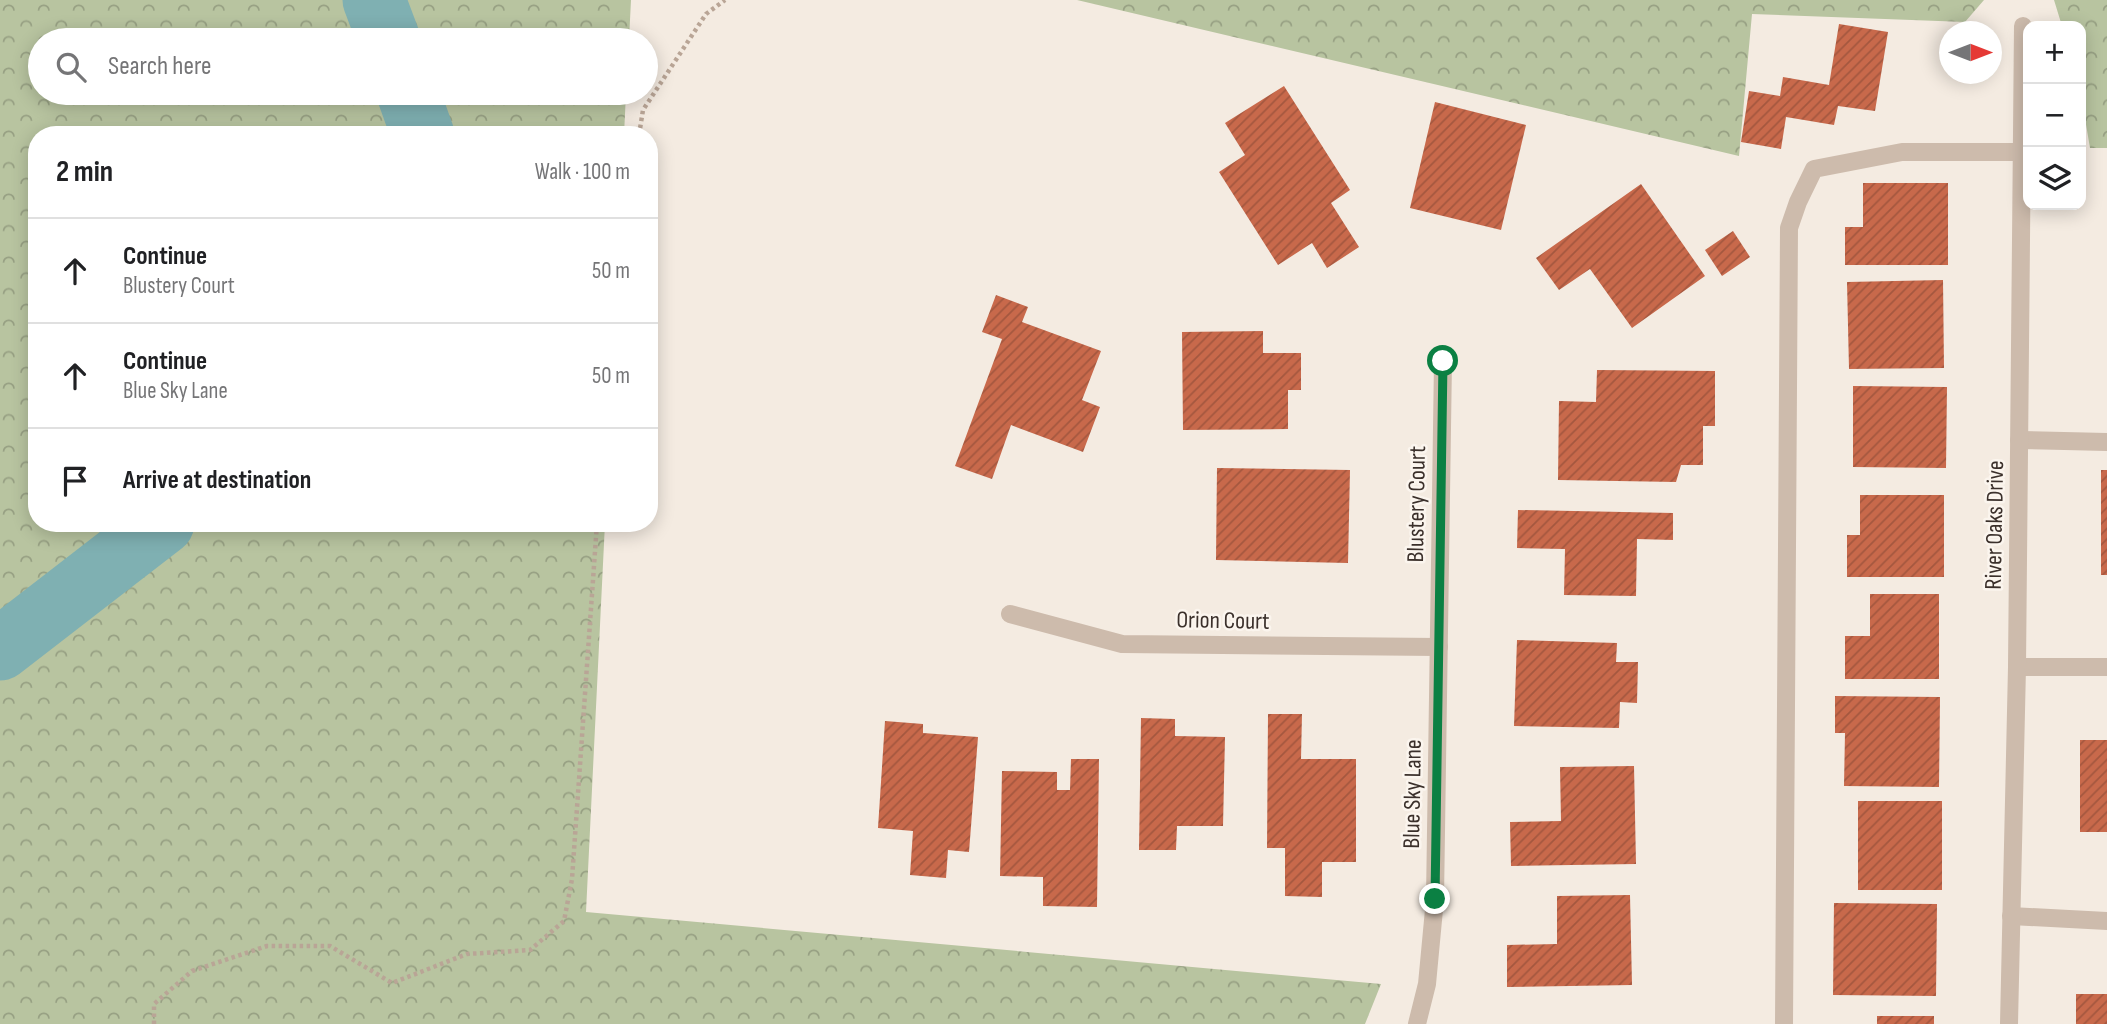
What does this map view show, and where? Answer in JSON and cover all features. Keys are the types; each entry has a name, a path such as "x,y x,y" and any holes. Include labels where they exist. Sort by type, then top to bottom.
{"street":[{"name":"River Oaks Drive","path":"2009,1024 2017,667 2023,26"},
{"path":"1784,1024 1789,228 1814,169 1902,152 2022,152"},
{"name":"Blustery Court","path":"1439,648 1443,361"},
{"path":"2019,440 2107,442"},
{"name":"Orion Court","path":"1010,614 1122,644 1439,648"},
{"name":"Blue Sky Lane","path":"1417,1024 1427,984 1435,899 1439,648"},
{"path":"2017,667 2107,667"},
{"path":"2011,916 2107,921"}],"path":[{"path":"658,87 706,14 725,0"},
{"path":"640,126 646,105"},
{"path":"154,1024 154,1004 192,971 267,946 330,946 393,984 467,954 530,950 564,921 572,879 596,532"}],"green space":[{"path":"0,0 631,0 630,28 28,28 28,105 625,105 624,126 28,126 28,532 605,532 586,912 1381,984 1365,1024 0,1024"},
{"path":"1077,0 1984,0 1966,21 1752,14 1739,156"},
{"path":"2054,0 2107,0 2107,148 2090,148 2086,124 2086,21 2060,21"}],"building":[{"path":"1839,24 1888,32 1875,111 1838,106 1834,125 1786,117 1781,149 1741,142 1749,91 1780,96 1783,77 1829,85"},
{"path":"1284,86 1350,190 1331,203 1359,247 1327,268 1312,243 1278,265 1219,172 1245,155 1225,123"},
{"path":"1435,102 1526,125 1501,230 1410,208"},
{"path":"1863,183 1948,183 1948,265 1845,265 1845,227 1863,227"},
{"path":"1641,184 1705,276 1632,328 1590,269 1559,290 1536,258"},
{"path":"1733,231 1750,257 1722,276 1705,250"},
{"path":"1943,280 1944,368 1849,369 1847,282"},
{"path":"996,295 1028,307 1022,322 1101,351 1082,400 1100,407 1083,452 1011,425 992,479 955,466 1002,339 982,332"},
{"path":"1263,331 1263,353 1301,353 1301,390 1288,390 1288,429 1183,430 1182,332"},
{"path":"1597,370 1715,371 1715,426 1703,426 1703,465 1681,465 1676,482 1558,480 1559,401 1596,402"},
{"path":"1853,386 1947,387 1946,468 1853,467"},
{"path":"1217,468 1350,470 1348,563 1216,560"},
{"path":"2101,470 2107,470 2107,575 2101,575"},
{"path":"1860,495 1944,495 1944,577 1847,577 1847,535 1860,535"},
{"path":"1518,510 1673,513 1673,540 1637,539 1636,596 1564,595 1565,549 1517,548"},
{"path":"1870,594 1939,594 1939,679 1845,679 1845,636 1870,636"},
{"path":"1517,640 1617,643 1616,662 1638,662 1637,703 1620,702 1619,728 1514,726"},
{"path":"1835,696 1940,697 1939,787 1844,786 1845,733 1835,733"},
{"path":"1268,714 1302,714 1301,759 1356,759 1356,862 1322,862 1322,897 1285,896 1285,848 1267,848"},
{"path":"1141,718 1175,719 1175,736 1225,737 1223,826 1177,826 1176,850 1139,850"},
{"path":"885,721 923,724 923,733 978,737 969,852 948,850 946,878 910,875 913,831 878,828"},
{"path":"2080,740 2107,740 2107,832 2080,832"},
{"path":"1071,759 1099,759 1097,907 1043,906 1043,877 1000,876 1002,771 1057,772 1057,790 1070,790"},
{"path":"1634,766 1636,864 1511,866 1510,822 1561,821 1560,767"},
{"path":"1858,801 1942,801 1942,890 1858,890"},
{"path":"1630,895 1632,985 1507,987 1507,945 1557,944 1557,896"},
{"path":"1834,903 1937,904 1936,996 1833,995"},
{"path":"2076,994 2107,994 2107,1024 2076,1024"},
{"path":"1877,1016 1934,1016 1934,1024 1877,1024"}],"waterway":[{"path":"374,0 384,28"},
{"path":"412,105 420,126"},
{"path":"0,649 151,532"}],"route":[{"path":"1435,899 1443,361"}]}
